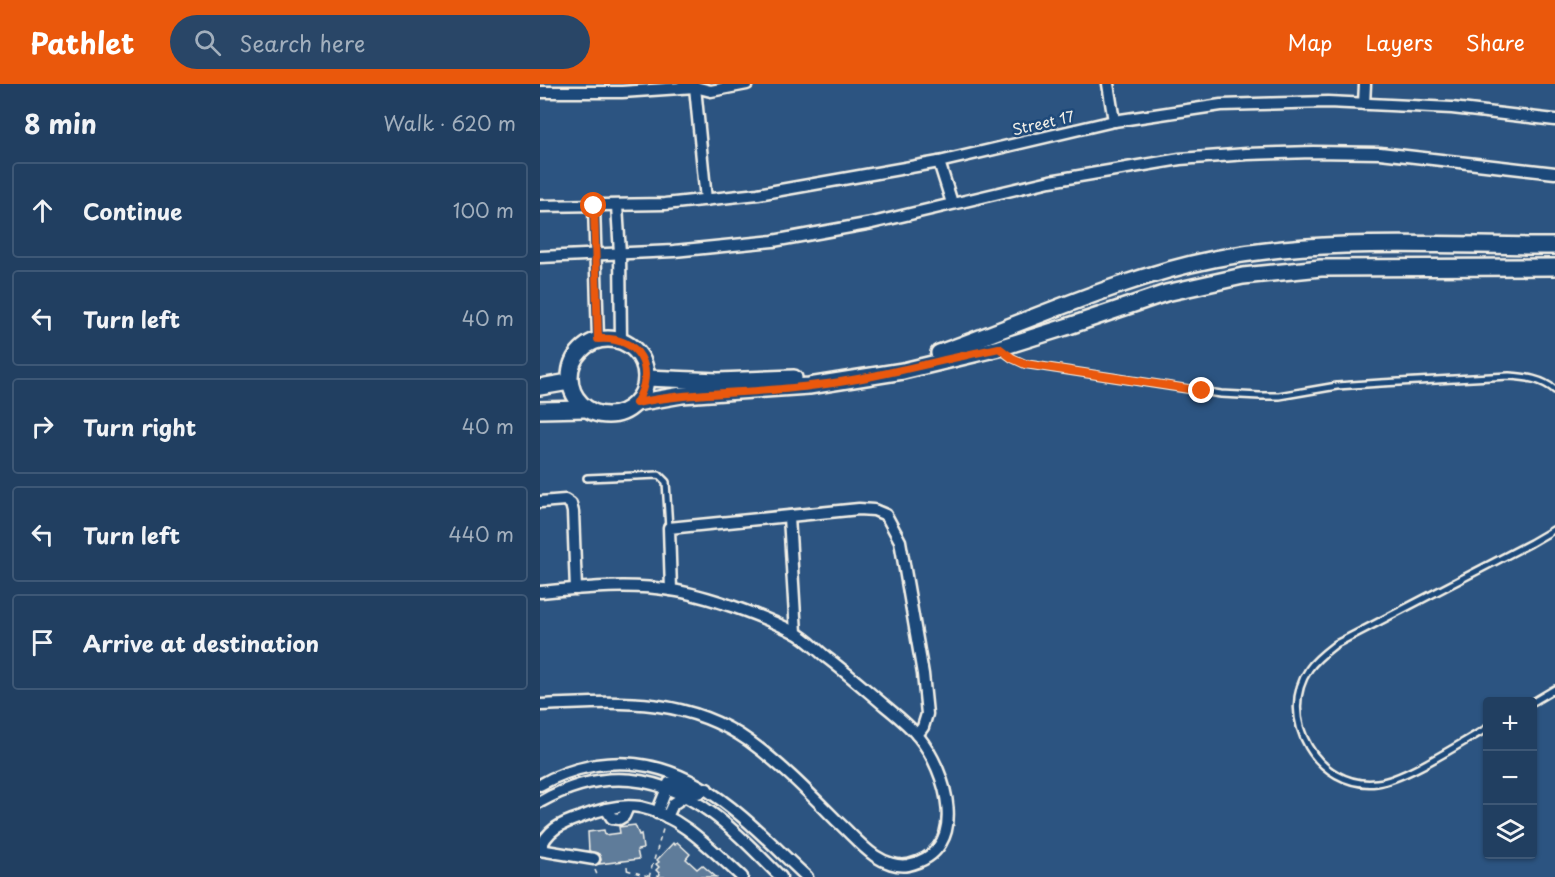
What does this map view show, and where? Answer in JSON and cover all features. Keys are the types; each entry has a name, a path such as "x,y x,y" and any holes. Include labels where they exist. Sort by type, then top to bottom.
{"main road":[{"path":"646,378 752,381 817,376 877,367 939,353 1131,281 1187,265 1244,254 1339,246 1555,246"},
{"path":"636,403 682,395 778,390 903,371 999,348 1166,293 1243,276 1321,268 1555,267"},
{"path":"540,410 585,409 598,414 612,415 625,411 636,403 644,392 646,378 645,366 640,355 632,347 610,338 598,339 585,345 575,355 570,368 569,382 574,397 585,409"},
{"path":"540,387 569,382"}],"street":[{"path":"540,92 584,88 697,86 711,90 747,84"},
{"path":"1108,84 1114,121"},
{"path":"1364,104 1365,84"},
{"path":"697,86 706,200"},
{"name":"Street 17","path":"540,206 617,206 706,200 807,187 939,162 1114,121 1221,105 1292,102 1364,104 1452,108 1555,120"},
{"path":"540,257 684,250 773,241 872,223 1050,182 1180,159 1313,152 1380,153 1555,173"},
{"path":"939,162 952,203"},
{"path":"594,206 598,339"},
{"path":"617,206 621,341"},
{"path":"540,502 565,500 571,504 576,589"},
{"path":"671,590 669,528 859,510 874,510 886,515 900,541 923,674 927,714 923,727 917,735"},
{"path":"789,517 796,633"},
{"path":"540,591 610,587 671,590 739,609 796,633 857,682 917,735 933,760 942,782 948,820 947,831 938,847 929,856 908,865 896,865 876,856 862,846 762,751 710,720 691,712 650,703 540,705"},
{"path":"540,785 574,769 619,763 654,766 673,772 707,789 735,810 807,877"},
{"path":"540,802 572,786 608,780 648,781 669,788 714,814 781,877"},
{"path":"662,815 671,782 698,793 707,789"},
{"path":"662,815 685,796"},
{"path":"594,859 540,850 544,839 551,831 567,822 606,809 639,807 662,815 697,838 742,877"},
{"path":"896,865 898,877"},
{"path":"908,865 908,877"}],"lane":[{"path":"999,348 1025,364 1240,396 1280,396 1337,386 1509,375 1529,377 1555,390"},
{"path":"587,478 659,475 664,478 669,528"},
{"path":"1483,731 1396,778 1376,783 1358,782 1338,776 1321,765 1299,728 1297,706 1309,669 1336,644 1555,529"},
{"path":"1537,700 1555,689"}],"path":[{"path":"627,870 650,876 662,815"},
{"path":"627,866 628,877"}],"building":[{"path":"635,825 639,835 641,834 643,849 637,850 639,859 599,864 601,860 599,854 589,851 588,832 604,830 605,835 620,833 619,827"},
{"path":"677,842 690,854 686,859 697,869 702,865 716,877 657,877 660,874 656,870 659,867 656,864 659,862 657,860 673,843 675,845"}],"route":[{"path":"594,206 598,339 610,338 621,341 640,355 645,366 646,378 644,392 636,403 682,395 809,387 903,371 999,348 1018,362 1025,364 1202,391"}]}
